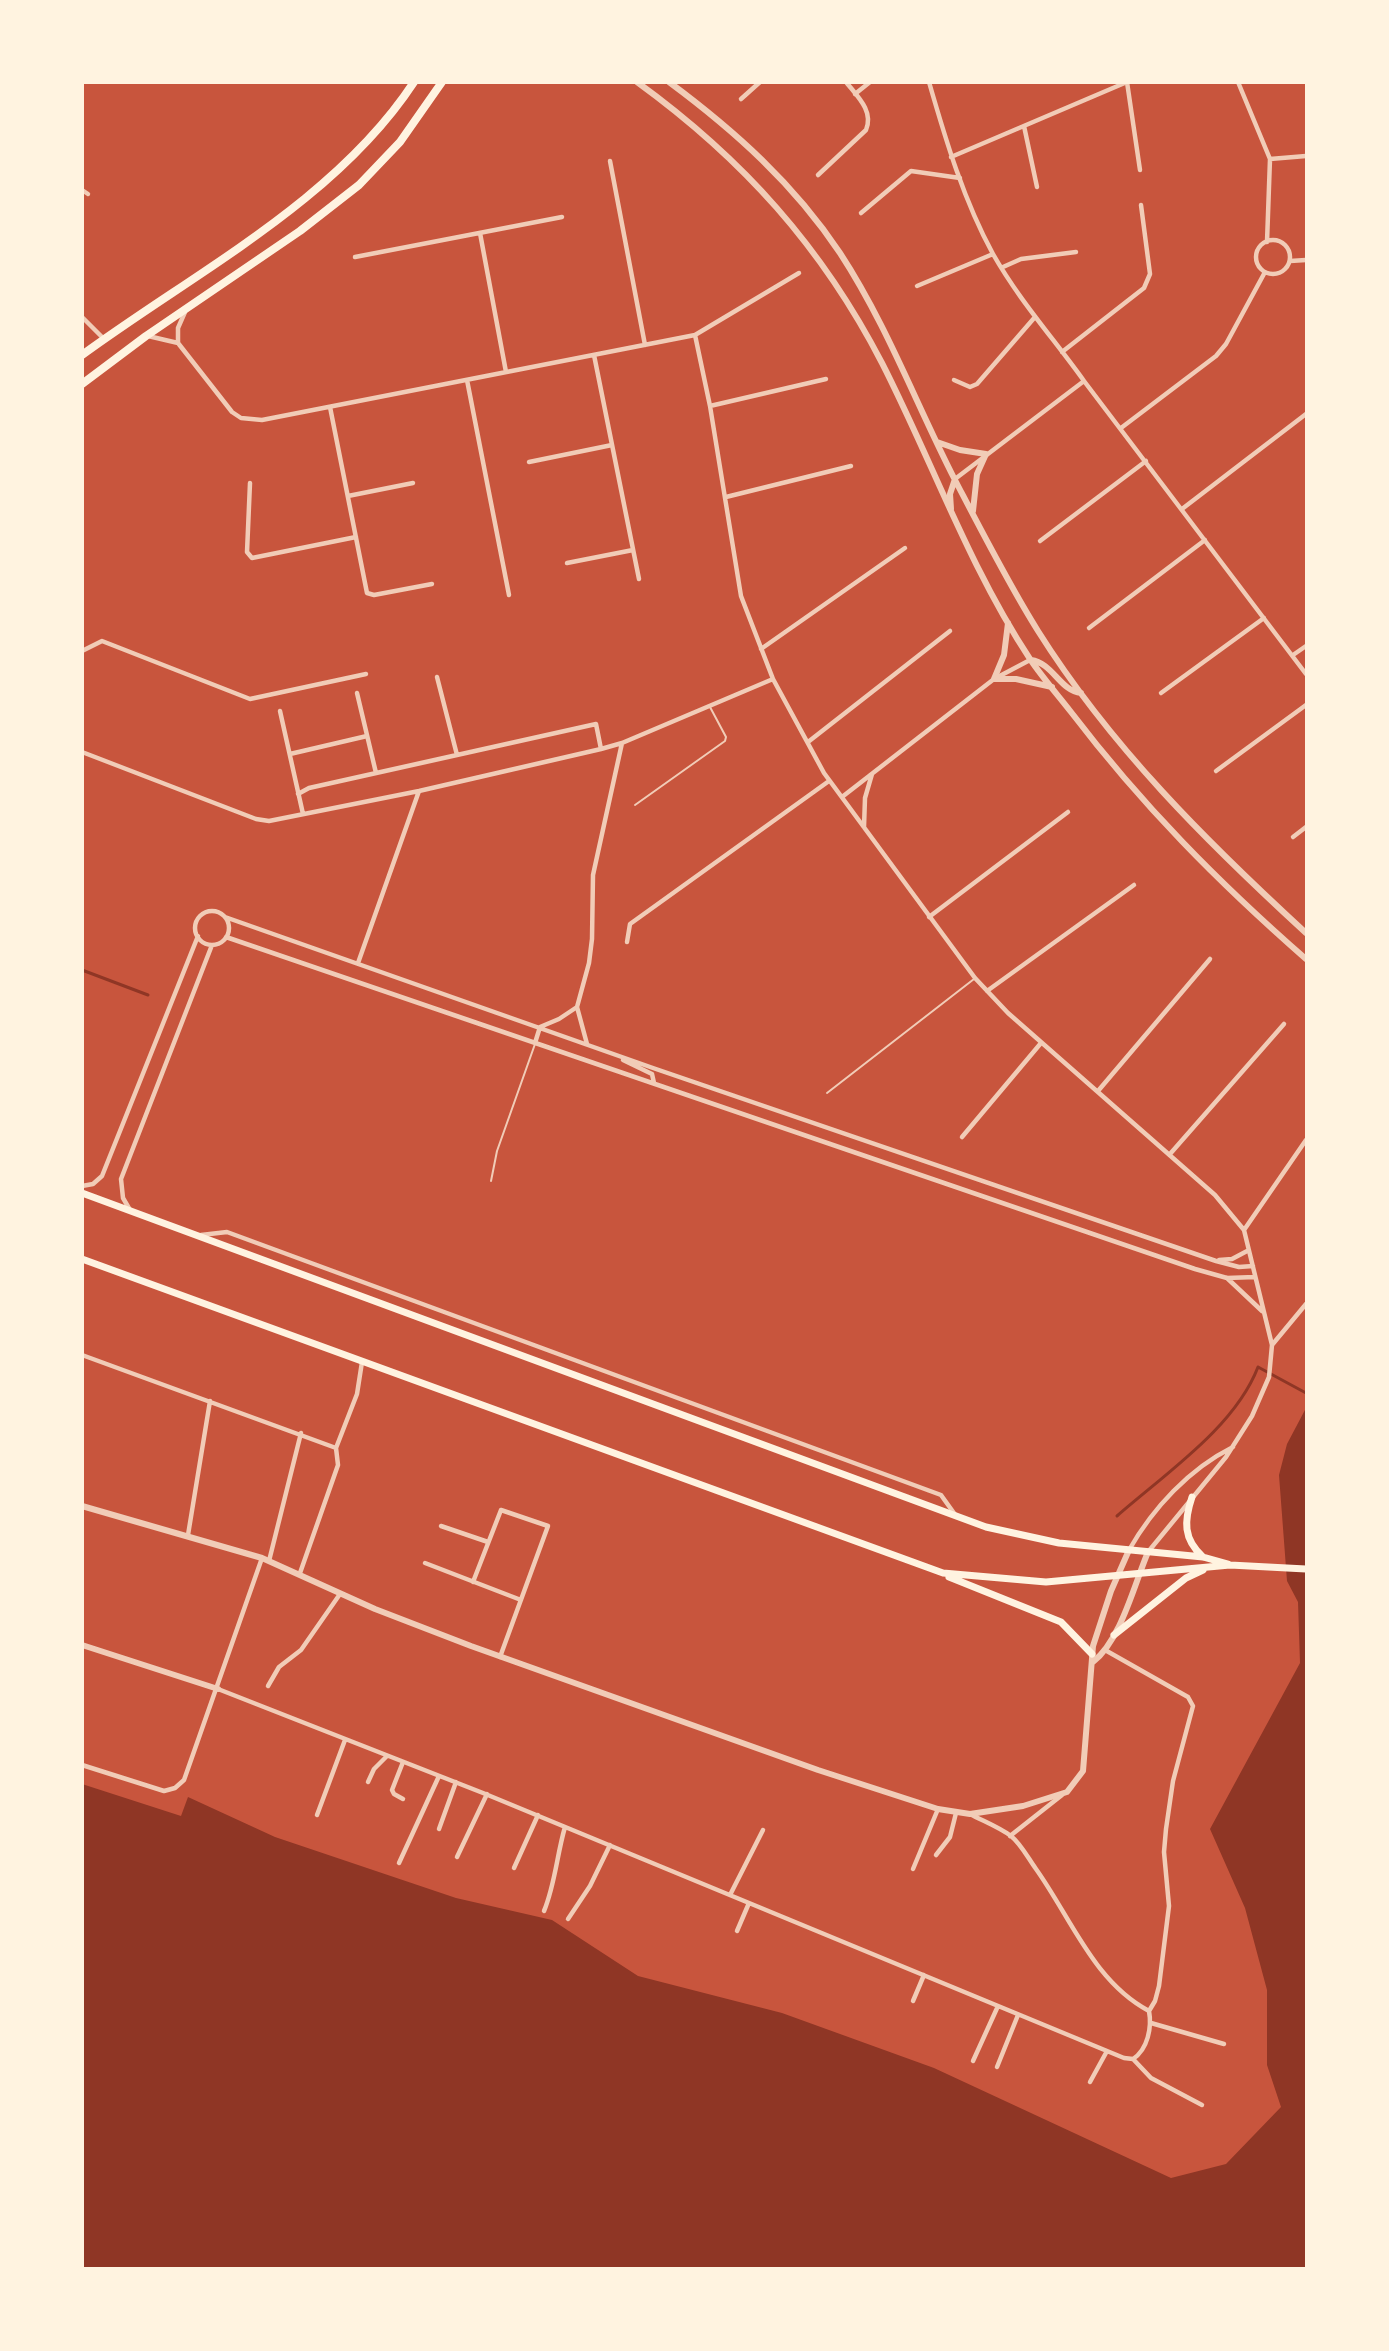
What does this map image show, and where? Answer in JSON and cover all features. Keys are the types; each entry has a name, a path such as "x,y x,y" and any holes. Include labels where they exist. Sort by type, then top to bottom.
{"main road":[{"path":"82,355 218,261 331,177 375,135 414,82"},
{"path":"82,384 190,305 300,231 359,185 400,142 442,82"},
{"path":"82,1192 986,1527 1059,1543 1203,1557 1230,1565"},
{"path":"82,1258 943,1574 1061,1622 1093,1658"},
{"path":"1192,1497 1186,1517 1186,1531 1195,1549 1203,1557"},
{"path":"943,1574 1046,1582 1230,1565 1306,1569"},
{"path":"1114,1635 1186,1578 1208,1568"}],"street":[{"path":"637,82 705,136 792,223 847,303 880,361 951,512 1030,660 1120,775 1156,815 1232,894 1306,959"},
{"path":"669,82 724,123 762,158 838,251 866,296 955,479 1038,631 1082,693 1162,794 1306,933"},
{"path":"741,99 760,82"},
{"path":"818,175 866,130 869,119 867,111 846,82"},
{"path":"855,94 870,82"},
{"path":"929,82 951,157 993,254 1035,317 1306,674"},
{"path":"1238,82 1270,159 1267,242"},
{"path":"951,157 1127,83 1140,170"},
{"path":"1024,126 1037,186"},
{"path":"1270,159 1306,156"},
{"path":"610,161 645,345"},
{"path":"861,213 910,171 960,178"},
{"path":"82,190 88,194"},
{"path":"1062,352 1144,288 1148,282 1150,274 1141,205"},
{"path":"355,257 562,217"},
{"path":"480,233 506,372"},
{"path":"1276,241 1284,244 1289,252 1290,261 1280,273 1264,272 1257,263 1259,249 1267,242 1276,241"},
{"path":"1003,267 1022,259 1076,252"},
{"path":"917,286 993,254"},
{"path":"1290,261 1306,260"},
{"path":"1121,428 1216,356 1226,344 1264,272"},
{"path":"146,336 178,343 232,412 241,418 262,420 695,335 799,273"},
{"path":"178,343 181,318 190,305"},
{"path":"82,316 104,339"},
{"path":"954,380 970,387 977,384 1035,317"},
{"path":"695,335 710,406 741,596 773,679 829,781 929,917 987,991 1041,1043 1170,1154 1220,1201 1244,1230 1272,1345 1269,1377 1252,1416 1221,1465 1148,1552 1114,1635 1105,1650 1093,1658"},
{"path":"594,355 639,579"},
{"path":"710,406 826,379"},
{"path":"467,380 509,595"},
{"path":"951,512 950,494 955,479 1084,381"},
{"path":"330,407 368,594 432,584"},
{"path":"1182,509 1305,417"},
{"path":"937,442 960,450 986,454"},
{"path":"530,462 612,445"},
{"path":"973,511 977,474 986,454"},
{"path":"1040,541 1146,461"},
{"path":"726,497 851,466"},
{"path":"250,483 247,552 252,558 356,537"},
{"path":"348,496 413,483"},
{"path":"1089,628 1205,540"},
{"path":"761,649 905,548"},
{"path":"567,563 633,550"},
{"path":"1161,693 1264,618"},
{"path":"994,679 1004,655 1008,621"},
{"path":"808,742 950,632"},
{"path":"82,651 102,641 250,699 366,674"},
{"path":"1293,656 1306,646"},
{"path":"842,796 994,679 1030,660 1045,664 1069,689 1082,693"},
{"path":"437,677 457,755"},
{"path":"82,752 256,819 269,820 419,791 602,749 710,707 773,679"},
{"path":"994,679 1016,679 1052,687"},
{"path":"357,693 376,773"},
{"path":"1216,771 1306,705"},
{"path":"280,711 303,814"},
{"path":"298,794 309,788 596,724 602,749"},
{"path":"290,754 367,736"},
{"path":"622,743 610,808 593,875 592,939 589,963 577,1007 589,1045 652,1074 654,1083"},
{"path":"864,828 865,798 872,774"},
{"path":"627,942 630,924 829,781"},
{"path":"358,963 419,791"},
{"path":"929,917 1068,812"},
{"path":"1293,837 1306,827"},
{"path":"987,991 1134,885"},
{"path":"82,1186 93,1184 102,1176 198,936 196,925 202,915 211,911 589,1045 1216,1261 1239,1267 1253,1266"},
{"path":"130,1210 123,1198 121,1179 212,945 226,937 229,927 225,917"},
{"path":"198,936 212,945"},
{"path":"226,937 1227,1278 1255,1277"},
{"path":"1098,1091 1210,959"},
{"path":"535,1043 540,1027 559,1019 577,1007"},
{"path":"1170,1154 1284,1024"},
{"path":"963,1137 1041,1043"},
{"path":"1244,1230 1306,1140"},
{"path":"198,1236 227,1232 688,1400 941,1495 956,1516"},
{"path":"1216,1261 1232,1259 1249,1250"},
{"path":"1227,1278 1263,1313"},
{"path":"1272,1345 1306,1304"},
{"path":"82,1355 301,1433 336,1448"},
{"path":"300,1573 338,1465 336,1448 357,1394 362,1362"},
{"path":"188,1535 210,1401"},
{"path":"82,1765 164,1791 175,1788 184,1780 266,1559 301,1433"},
{"path":"1010,1836 1067,1792 1083,1771 1093,1658 1118,1575 1146,1520 1172,1493 1214,1457 1233,1447"},
{"path":"82,1506 266,1559 340,1593 500,1656 725,1737 938,1809 970,1814 1023,1806 1067,1792"},
{"path":"473,1582 501,1510 548,1526 500,1656"},
{"path":"441,1526 488,1542"},
{"path":"425,1563 521,1600"},
{"path":"268,1686 279,1667 301,1650 340,1593"},
{"path":"82,1645 218,1689 487,1794 1107,2051 1133,2059 1151,2078 1202,2105"},
{"path":"1105,1650 1188,1697 1194,1706 1173,1781 1166,1829 1168,1915 1159,1986 1155,2001 1149,2011 1151,2024 1140,2055 1133,2059"},
{"path":"317,1815 345,1740"},
{"path":"368,1782 374,1769 387,1756"},
{"path":"402,1762 392,1790 393,1794 403,1799"},
{"path":"399,1863 439,1776"},
{"path":"439,1829 456,1782"},
{"path":"457,1857 487,1794"},
{"path":"913,1869 938,1809"},
{"path":"936,1855 950,1837 956,1813"},
{"path":"970,1814 1010,1836 1060,1902 1107,1978 1134,2003 1149,2011"},
{"path":"514,1868 538,1815"},
{"path":"544,1911 552,1890 556,1856 565,1827"},
{"path":"729,1895 763,1830"},
{"path":"568,1919 603,1863 610,1845"},
{"path":"737,1931 749,1903"},
{"path":"913,2001 924,1975"},
{"path":"973,2061 998,2006"},
{"path":"997,2067 1018,2014"},
{"path":"1151,2024 1224,2044"},
{"path":"1090,2082 1107,2051"}],"lane":[{"path":"635,805 725,741 726,737 710,707"},
{"path":"827,1093 975,978"},
{"path":"491,1181 495,1158 535,1043"}],"shaded area":[{"path":"1306,1408 1306,2268 83,2268 82,1784 181,1816 188,1797 275,1837 456,1898 552,1920 638,1976 782,2013 934,2068 1171,2178 1226,2164 1281,2107 1267,2065 1267,1990 1245,1908 1210,1829 1300,1663 1298,1602 1287,1581 1279,1475 1287,1444"}],"waterway":[{"path":"82,970 148,995"},
{"path":"1117,1516 1177,1466 1216,1429 1233,1410 1258,1367 1306,1393"}]}
